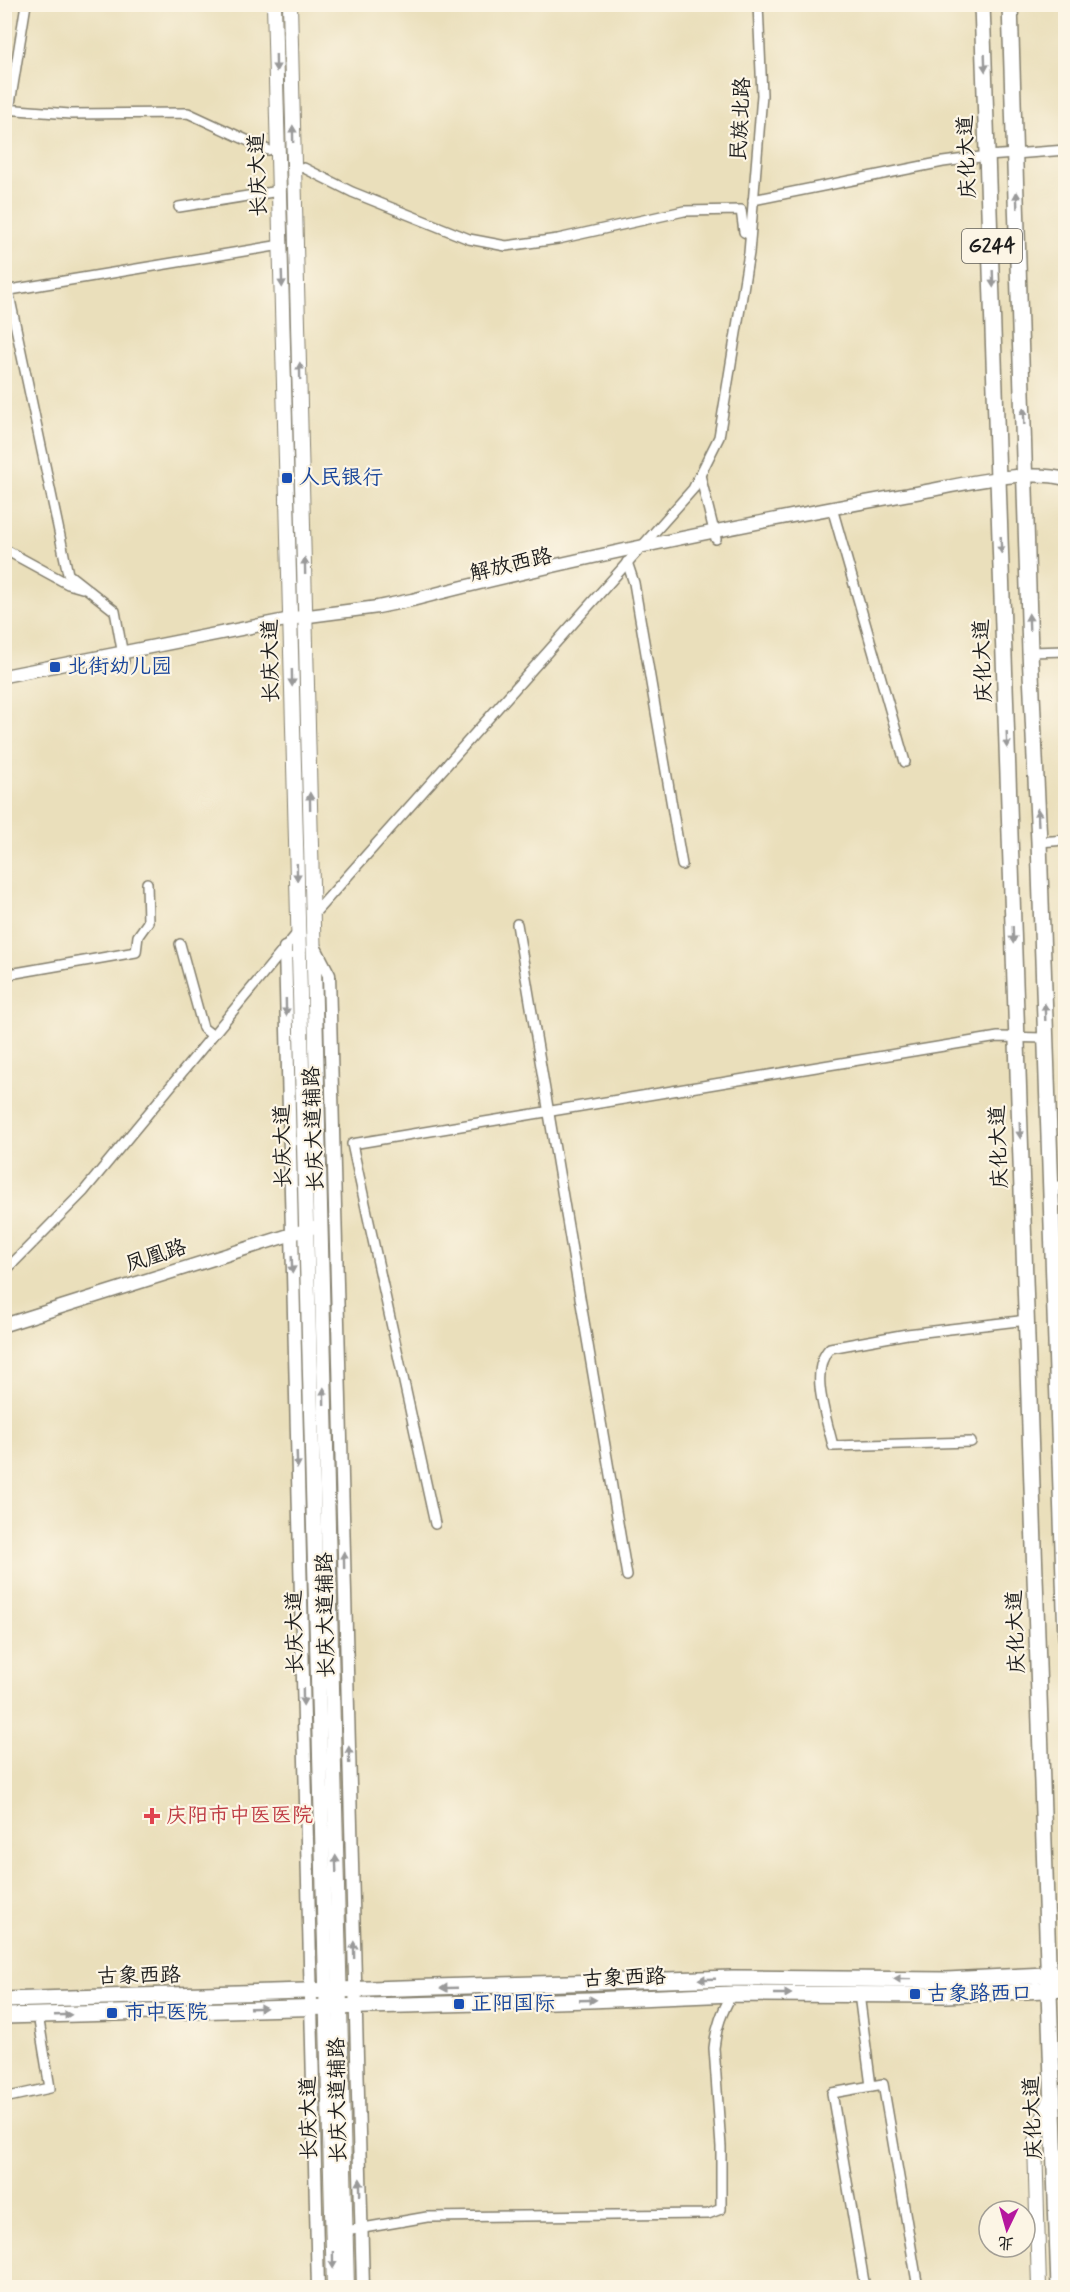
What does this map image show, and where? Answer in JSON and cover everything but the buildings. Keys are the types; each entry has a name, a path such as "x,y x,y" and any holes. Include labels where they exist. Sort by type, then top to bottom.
{"main road":[{"name":"长庆大道","path":"274,4 305,1225 333,1999 347,2288"},
{"name":"长庆大道","path":"290,4 320,1220 333,1999 334,2288"},
{"name":"庆化大道","path":"982,4 1016,1037 1055,1984 1053,2092 1059,2288"},
{"name":"G244","path":"1010,4 1030,652 1045,1038 1058,1186 1065,1637"},
{"name":"古象西路","path":"4,2000 590,2000 732,1994 946,1995 1055,1984 1065,1974"},
{"name":"古象西路","path":"4,2016 733,1978 947,1980 1055,1984"},
{"path":"1039,2288 1035,2140 1053,2092"}],"street":[{"path":"26,4 7,109 70,114 188,113 268,150"},
{"name":"民族北路","path":"748,234 762,94 756,4"},
{"name":"民族北路","path":"748,234 758,95 756,4"},
{"path":"753,200 943,162 1065,150"},
{"path":"6,1270 84,1191 312,915 693,489 718,437 748,234 744,232 741,210 684,211 558,239 506,246 469,239 352,192 304,168"},
{"path":"179,207 279,192"},
{"path":"123,657 115,611 68,574 6,290 281,245"},
{"path":"700,475 715,535"},
{"name":"解放西路","path":"4,684 123,657 412,600 639,547 999,483 1026,479 1065,479"},
{"path":"833,512 905,762"},
{"name":"解放西路","path":"306,620 379,615 629,559 715,535"},
{"path":"4,549 68,584 90,591"},
{"path":"629,559 682,865"},
{"path":"1030,652 1065,651"},
{"name":"解放西路","path":"4,676 123,657"},
{"path":"1039,842 1065,840"},
{"path":"4,975 136,952 138,936 148,922 147,883"},
{"path":"517,924 627,1576"},
{"path":"180,944 203,1028 212,1035"},
{"name":"长庆大道辅路","path":"313,944 329,975 333,1999 318,2288"},
{"name":"长庆大道辅路","path":"285,948 291,1230 333,1999 361,2228 363,2288"},
{"path":"435,1524 352,1144 998,1037 1045,1038"},
{"name":"凤凰路","path":"4,1325 320,1220"},
{"name":"凤凰路","path":"4,1317 291,1230"},
{"path":"4,1258 6,1270"},
{"path":"971,1442 833,1446 819,1381 821,1357 830,1348 907,1334 1027,1320"},
{"path":"346,2231 427,2217 708,2214 721,2210 721,2147 714,2048 719,2018 732,1994"},
{"path":"859,1994 871,2086"},
{"path":"4,2098 50,2088 38,2015"},
{"path":"865,2288 832,2093 883,2084 918,2288"}],"place":[{"name":"人民银行","path":"287,478"},
{"name":"北街幼儿园","path":"55,667"},
{"name":"庆阳市中医医院","path":"152,1816"},
{"name":"古象路西口","path":"915,1994"},
{"name":"正阳国际","path":"459,2004"},
{"name":"市中医院","path":"112,2013"}]}
